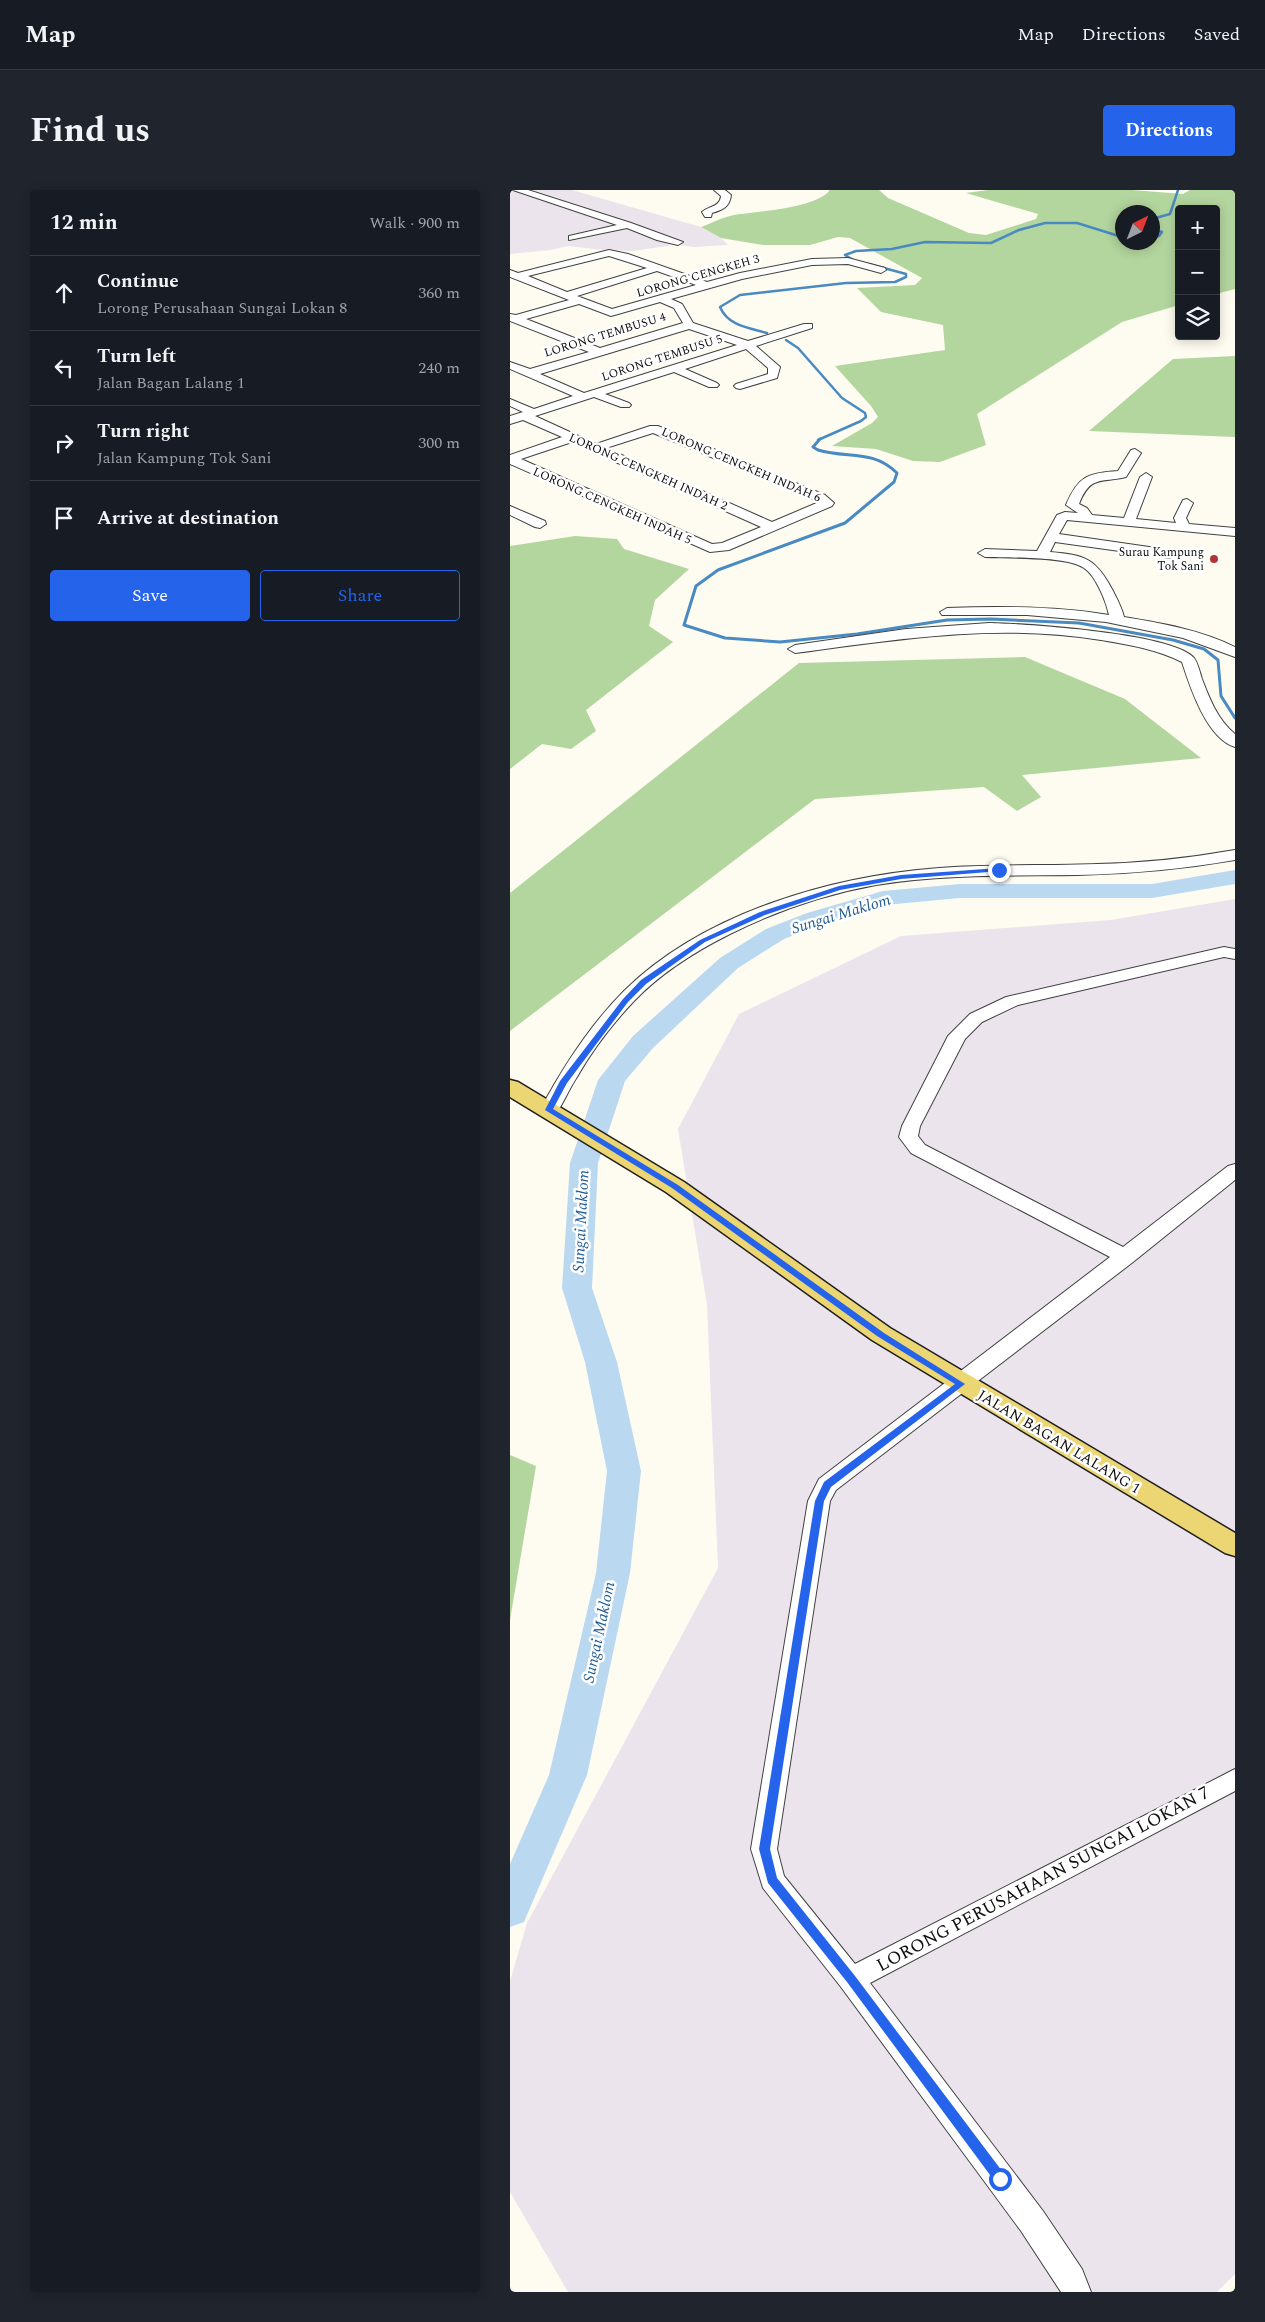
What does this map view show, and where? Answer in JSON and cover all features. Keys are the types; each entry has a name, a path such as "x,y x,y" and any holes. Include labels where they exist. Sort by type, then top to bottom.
{"main road":[{"name":"JALAN BAGAN LALANG 1","path":"510,1087 619,1152 707,1209 880,1334 1235,1546"}],"street":[{"path":"518,190 678,242"},
{"path":"708,215 707,212 721,207 726,200 726,195 719,190"},
{"path":"573,238 628,225"},
{"path":"514,275 599,254 615,253 705,285"},
{"name":"LORONG CENGKEH 3","path":"574,297 611,313 740,276 831,260 848,261 881,270"},
{"path":"512,318 656,268"},
{"path":"514,275 574,297"},
{"path":"662,299 678,306 689,325 748,345 774,367 773,376 740,386"},
{"path":"512,318 600,352"},
{"name":"LORONG TEMBUSU 4","path":"530,373 689,325"},
{"name":"LORONG TEMBUSU 5","path":"510,420 808,326"},
{"path":"510,365 590,395 626,405"},
{"path":"674,368 713,385"},
{"name":"LORONG CENGKEH INDAH 2","path":"510,402 529,415 572,438 773,527"},
{"name":"LORONG CENGKEH INDAH 6","path":"596,448 654,429 821,498 828,503 773,527"},
{"path":"510,459 572,438"},
{"path":"1087,517 1083,511 1072,505 1086,480 1092,477 1122,474 1135,453"},
{"name":"LORONG CENGKEH INDAH 5","path":"510,459 705,547 715,549 773,527"},
{"path":"1129,521 1146,477"},
{"path":"1184,526 1180,518 1187,503"},
{"path":"510,510 540,524"},
{"path":"1041,556 1062,518 1066,516 1235,532"},
{"path":"1051,537 1170,554"},
{"path":"985,553 1071,558 1091,566 1116,612 1117,619"},
{"path":"947,612 1012,610 1087,614 1183,634 1226,648 1235,653"},
{"path":"795,649 901,635 987,628 1080,632 1162,647 1188,660 1198,693 1214,721 1235,742"},
{"path":"552,1112 563,1082 617,1009 644,982 702,941 762,913 839,888 901,877 999,870 1132,868 1235,855"},
{"path":"1126,1257 918,1149 908,1137 911,1126 956,1036 976,1018 1012,1001 1224,952 1235,954"},
{"path":"1076,2292 1071,2279 1032,2221 851,1979 772,1880 764,1849 819,1501 827,1484 961,1384 1235,1170"},
{"name":"LORONG PERUSAHAAN SUNGAI LOKAN 7","path":"851,1979 1235,1779"}],"shaded area":[{"path":"510,190 572,190 701,227 721,238 728,245 694,247 671,244 633,251 568,246 551,250 510,254"},
{"path":"1235,899 1235,2274 1217,2292 568,2292 510,2192 510,1981 527,1923 718,1568 707,1305 678,1129 739,1014 901,936 1111,920"}],"green space":[{"path":"830,190 879,190 888,198 969,233 986,235 1036,219 1038,214 966,193 988,190 1132,190 1183,194 1190,190 1235,190 1235,289 1220,293 1220,205 1175,205 1175,306 1122,322 977,414 986,445 940,462 913,461 876,449 832,446 872,423 878,417 871,406 835,366 945,350 943,325 881,312 857,288 915,285 922,278 850,238 838,237 810,245 763,245 721,238 701,227 730,216 785,208 812,201"},
{"path":"1235,356 1235,437 1089,431 1173,359"},
{"path":"575,536 617,539 624,549 689,569 655,600 649,626 673,642 586,710 596,731 571,749 542,744 510,769 510,546"},
{"path":"1025,657 1125,699 1201,758 1022,775 1041,797 1017,811 984,787 815,799 510,1031 510,893 799,663"},
{"path":"510,1455 536,1466 510,1620"}],"waterway":[{"path":"1160,217 1170,214 1178,190"},
{"path":"853,260 845,255 856,251 892,249 925,242 991,243 1019,230 1045,223 1077,223 1115,235"},
{"path":"1160,231 1162,232 1160,235"},
{"path":"767,333 746,328 734,322 728,318 720,307 740,295 846,283 895,282 906,277 906,274 869,264"},
{"path":"786,340 798,348 842,398 865,413 866,417 861,421 820,439"},
{"path":"820,439 813,447 818,450 860,456 888,465 897,473 894,482 845,523 718,570 696,586 684,625 725,638 780,642 857,634 947,620 991,619 1079,623 1173,640 1204,649 1218,660 1221,696 1235,718"},
{"name":"Sungai Maklom","path":"510,1910 568,1775 613,1573 624,1471 601,1362 577,1288 584,1163 612,1080 643,1042 693,994 729,963 775,934 816,918 883,898 960,891 1152,891 1235,877"}],"place":[{"name":"Surau Kampung Tok Sani","path":"1214,559"}],"route":[{"path":"999,870 901,877 839,888 762,913 702,941 644,982 617,1009 563,1082 549,1110 675,1187 880,1334 961,1384 827,1484 819,1501 764,1849 772,1880 851,1979 1000,2179"}]}
